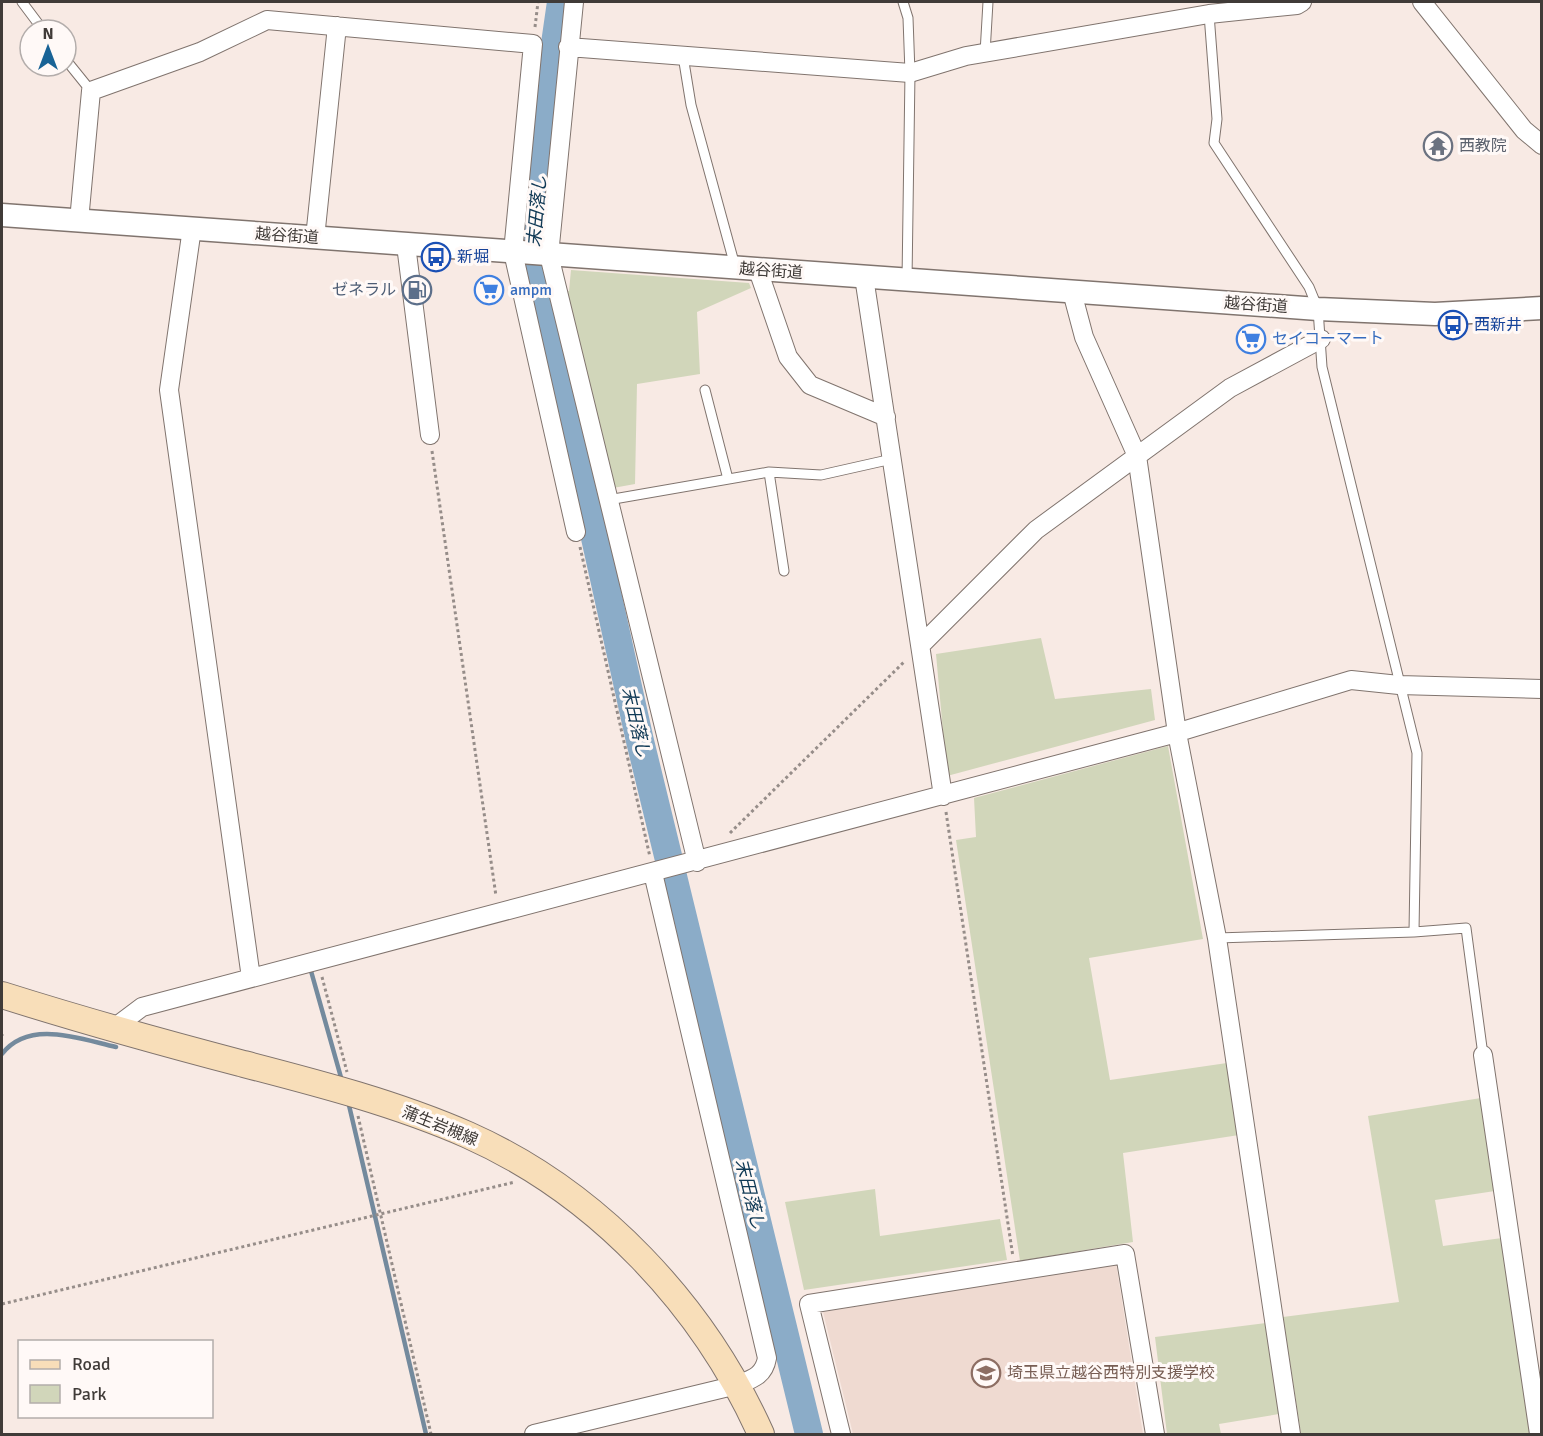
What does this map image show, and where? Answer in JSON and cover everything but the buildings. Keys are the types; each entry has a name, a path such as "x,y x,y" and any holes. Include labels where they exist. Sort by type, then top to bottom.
{"main road":[{"name":"蒲生岩槻線","path":"2,995 352,1093 470,1136 540,1176 583,1205 658,1276 700,1328 737,1385 760,1434"}],"street":[{"path":"574,2 549,255 608,500 704,860"},
{"path":"568,47 909,73 985,53 1209,14 1297,5 1302,2"},
{"path":"1422,2 1524,129 1542,145"},
{"path":"79,221 92,92 200,52 267,20 533,44 513,252 576,532"},
{"path":"315,237 337,26"},
{"name":"越谷街道","path":"2,215 1318,309 1435,314 1542,308"},
{"path":"192,228 169,390 251,978"},
{"path":"406,245 430,435"},
{"path":"747,269 788,357 810,385 886,417"},
{"path":"864,277 943,796"},
{"path":"1072,292 1084,337 1137,456 1177,733 1217,938 1291,1434"},
{"path":"921,645 1036,530 1230,388 1321,339"},
{"path":"114,1028 142,1007 1177,733 1351,680 1399,685 1542,689"},
{"path":"534,1434 737,1385 760,1376 766,1368 768,1358 653,873"},
{"path":"1483,1055 1539,1434"},
{"path":"841,1434 809,1304 1125,1254 1155,1434"}],"lane":[{"path":"22,2 34,18"},
{"path":"903,2 908,18 909,73 907,280"},
{"path":"985,53 988,2"},
{"path":"1209,14 1217,119 1214,143 1309,287 1318,309 1322,367 1417,753 1414,932"},
{"path":"683,56 691,105 747,269"},
{"path":"78,75 92,92"},
{"path":"705,390 728,479"},
{"path":"608,500 769,472 820,475 892,459"},
{"path":"769,472 784,571"},
{"path":"1217,938 1414,932 1467,928 1483,1055"}],"path":[{"path":"533,44 538,2"},
{"path":"430,435 498,914"},
{"path":"576,532 653,873"},
{"path":"704,860 921,645"},
{"path":"943,796 1016,1271"},
{"path":"318,961 352,1093 431,1434"},
{"path":"2,1304 540,1176"}],"shaded area":[{"name":"埼玉県立越谷西特別支援学校","path":"1116,1263 1143,1434 853,1434 823,1312"}],"green space":[{"path":"571,270 749,283 751,288 697,312 700,374 637,384 635,484 613,488 561,292 569,291"},
{"path":"1041,638 1055,699 1151,689 1155,720 947,776 936,654"},
{"path":"1168,746 1203,939 1089,958 1110,1080 1227,1063 1239,1135 1123,1153 1133,1242 1020,1261 956,840 976,837 974,798"},
{"path":"1481,1098 1495,1191 1435,1200 1443,1246 1502,1238 1531,1434 1301,1434 1283,1317 1399,1302 1368,1116"},
{"path":"875,1189 880,1236 1000,1219 1007,1260 804,1290 785,1202"},
{"path":"1266,1323 1279,1414 1219,1424 1221,1434 1167,1434 1155,1337"}],"waterway":[{"name":"末田落し","path":"561,2 547,99 532,238 535,282 576,452 640,741 809,1434"},
{"path":"660,879 675,875"},
{"path":"311,971 342,1081"},
{"path":"2,1054 13,1043 40,1034 71,1036 116,1047"},
{"path":"348,1101 426,1434"}],"place":[{"name":"西教院","path":"1438,146"},
{"name":"新堀","path":"436,257"},
{"name":"ゼネラル","path":"417,290"},
{"name":"ampm","path":"489,290"},
{"name":"西新井","path":"1453,325"},
{"name":"セイコーマート","path":"1251,339"},
{"name":"埼玉県立越谷西特別支援学校","path":"986,1373"}]}
